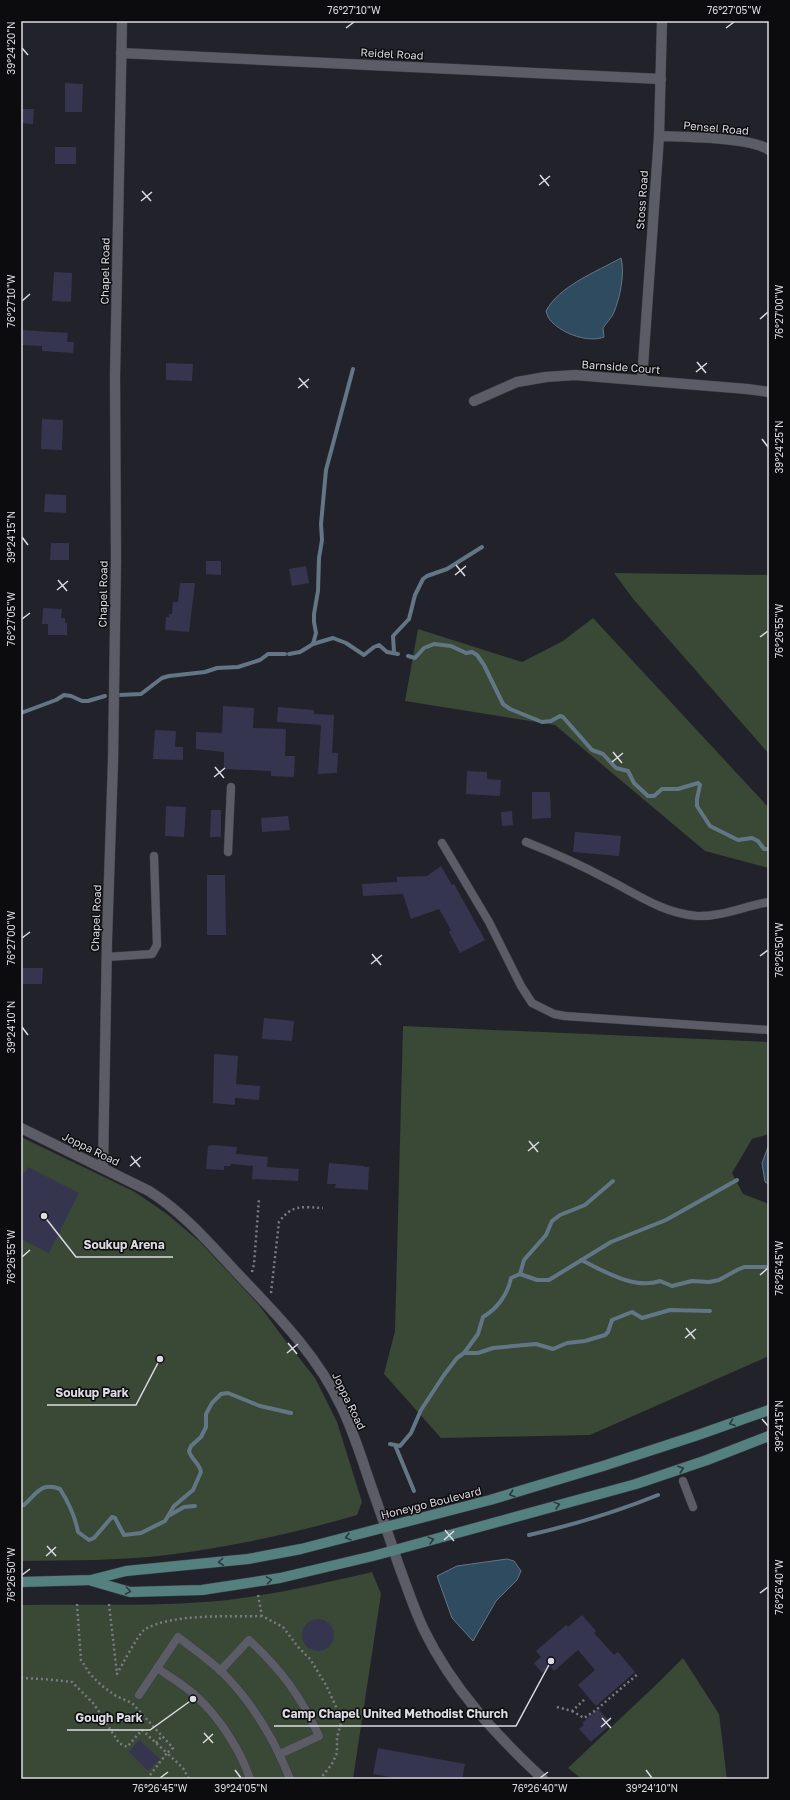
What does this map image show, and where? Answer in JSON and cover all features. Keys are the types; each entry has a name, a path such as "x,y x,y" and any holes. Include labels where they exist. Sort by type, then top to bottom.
{"main road":[{"name":"Honeygo Boulevard","path":"21,1582 91,1580 126,1572 273,1555 490,1500 603,1466 769,1410"},
{"name":"Honeygo Boulevard","path":"91,1580 130,1592 202,1590 280,1578 394,1550 636,1484 707,1460 769,1436"}],"street":[{"name":"Chapel Road","path":"103,1168 113,761 116,560 115,378 122,21"},
{"name":"Stoss Road","path":"642,380 659,136 662,21"},
{"name":"Reidel Road","path":"121,53 661,79"},
{"name":"Pensel Road","path":"659,136 747,142 765,147 769,150"},
{"name":"Barnside Court","path":"474,401 517,382 546,376 574,375 769,392"},
{"name":"Joppa Road","path":"21,1128 149,1190 167,1202 187,1220 248,1284 303,1347 334,1391 354,1436 423,1628 450,1676 482,1716 543,1779"}],"lane":[{"path":"228,852 231,787"},
{"path":"526,842 568,859 610,880 648,902 670,912 698,916 733,911 769,902"},
{"path":"442,843 489,922 521,986 532,1003 543,1010 566,1016 769,1030"},
{"path":"107,957 152,954 157,945 154,856"},
{"path":"683,1481 693,1508"},
{"path":"139,1695 178,1637 220,1671 253,1707 280,1754 290,1779"},
{"path":"220,1671 249,1640 270,1659 287,1680 307,1710 319,1736 280,1754"},
{"path":"157,1668 197,1696 220,1724 247,1768 250,1779"}],"path":[{"path":"248,1284 254,1264 259,1199"},
{"path":"269,1307 279,1222 286,1212 299,1206 323,1208"},
{"path":"258,1595 262,1616"},
{"path":"77,1604 81,1660 90,1674 101,1685 116,1696 132,1703 172,1748 147,1779"},
{"path":"109,1604 116,1674 143,1631 165,1621 211,1617 262,1616 283,1627 298,1647 310,1659 326,1685 342,1720 337,1736 338,1753 332,1764 320,1779"},
{"path":"557,1707 572,1711 584,1718 596,1710 639,1673"},
{"path":"21,1678 72,1682 94,1704 119,1743 127,1747 142,1730 182,1768 189,1779"},
{"path":"572,1711 585,1699"},
{"path":"156,1743 162,1736"}],"green space":[{"path":"614,573 769,575 769,754 634,600"},
{"path":"593,618 769,808 769,868 705,851 555,725 405,701 418,629 522,662 563,641"},
{"path":"403,1026 769,1042 769,1134 752,1139 732,1173 743,1194 769,1204 769,1356 590,1435 441,1438 384,1374 395,1331"},
{"path":"21,1137 135,1192 167,1214 200,1242 259,1305 315,1378 337,1422 362,1502 357,1515 263,1539 191,1552 94,1560 21,1561"},
{"path":"372,1572 381,1594 353,1779 21,1779 21,1605 177,1604 228,1600 318,1584"},
{"path":"683,1658 719,1714 727,1779 582,1779 568,1768 659,1682"}],"water":[{"path":"621,258 622,278 620,293 613,314 603,328 604,337 591,339 569,334 551,321 546,311 560,294 579,280"},
{"path":"768,1147 769,1184 765,1182 762,1163"},
{"path":"507,1559 514,1561 521,1571 517,1580 496,1601 473,1641 452,1618 437,1576 457,1566"}],"building":[{"path":"65,83 83,84 82,112 65,112"},
{"path":"21,109 34,109 33,124 21,123"},
{"path":"55,147 76,147 76,164 55,164"},
{"path":"54,272 72,273 71,302 52,301"},
{"path":"21,330 68,333 67,342 74,342 73,353 42,351 42,346 21,345"},
{"path":"166,363 193,364 192,381 166,380"},
{"path":"42,419 63,420 62,450 41,449"},
{"path":"45,494 66,495 66,513 44,512"},
{"path":"51,543 69,543 69,560 50,560"},
{"path":"206,561 221,561 221,575 206,574"},
{"path":"306,566 309,583 292,586 289,569"},
{"path":"180,583 195,583 189,632 165,630 166,617 169,617 169,614 172,614 173,602 178,602"},
{"path":"43,608 62,609 61,618 65,618 65,623 67,623 67,635 48,635 48,624 42,624"},
{"path":"223,706 254,708 253,728 286,729 285,756 295,756 294,777 271,776 271,771 224,769 224,752 196,749 196,732 222,733"},
{"path":"278,707 314,710 314,714 334,715 332,753 338,753 337,773 318,774 321,725 277,722"},
{"path":"155,730 176,731 175,747 183,747 183,760 153,759"},
{"path":"467,771 487,772 487,779 501,780 500,796 466,794"},
{"path":"532,792 550,792 551,818 532,819"},
{"path":"166,806 186,807 184,837 165,836"},
{"path":"211,810 221,810 221,837 210,837"},
{"path":"512,811 513,825 502,826 501,812"},
{"path":"288,816 290,830 262,832 261,818"},
{"path":"575,832 621,836 619,856 573,852"},
{"path":"441,866 452,885 454,884 485,940 460,953 449,932 451,930 439,909 411,919 403,894 363,896 362,884 397,882 397,877 427,876"},
{"path":"207,875 225,875 226,935 207,935"},
{"path":"21,968 43,968 42,984 21,984"},
{"path":"264,1018 294,1021 292,1041 262,1039"},
{"path":"214,1054 238,1056 236,1084 260,1086 259,1100 235,1098 235,1105 213,1103"},
{"path":"208,1146 237,1147 236,1154 268,1157 267,1167 299,1169 298,1181 252,1179 253,1166 231,1164 230,1166 224,1166 224,1170 206,1169"},
{"path":"329,1163 369,1167 368,1190 335,1188 336,1184 327,1184"},
{"path":"28,1167 79,1193 49,1253 21,1239 21,1171 25,1173"},
{"path":"582,1615 596,1631 594,1633 614,1655 618,1652 635,1672 596,1706 578,1685 595,1670 578,1650 554,1671 550,1666 542,1673 534,1663 541,1657 536,1651 566,1625 568,1627"},
{"path":"318,1619 327,1622 331,1626 334,1635 331,1644 327,1648 318,1651 309,1648 305,1644 302,1635 305,1626 309,1622"},
{"path":"598,1709 609,1721 605,1724 608,1727 591,1742 579,1729 584,1725 582,1723"},
{"path":"139,1740 160,1759 148,1771 129,1752"},
{"path":"378,1748 465,1764 462,1779 401,1779 373,1774"}],"waterway":[{"path":"313,644 316,633 314,614 318,591 319,558 322,540 321,524 326,470 353,369"},
{"path":"394,653 393,636 409,619 415,595 423,579 427,576 447,569 482,547"},
{"path":"289,654 300,652 313,644 333,638 346,643 364,655 379,645 387,652 398,654"},
{"path":"408,656 415,658 424,648 434,644 451,646 466,653 472,652 477,655 484,665 503,704 510,709 542,722 551,721 560,716 563,717 592,750 603,754 616,768 628,771 634,783 648,796 654,796 662,789 678,789 698,783 700,785 697,806 710,826 738,840 752,838 758,841 764,849 769,849"},
{"path":"119,695 141,694 162,678 169,676 205,672 217,668 238,667 260,660 268,654 285,654"},
{"path":"21,713 56,700 64,695 71,696 82,701 88,701 105,696"},
{"path":"390,1444 400,1446 411,1433 421,1410 444,1375 457,1358 464,1353 478,1334 483,1317 493,1310 505,1295 511,1278 520,1274 537,1280 549,1280 611,1242 666,1220 737,1180"},
{"path":"520,1274 524,1260 546,1235 552,1221 560,1215 585,1205 613,1181"},
{"path":"581,1260 619,1278 640,1283 660,1281 672,1286 692,1281 709,1282 719,1280 744,1267 769,1267"},
{"path":"464,1353 478,1353 493,1348 536,1344 553,1349 567,1343 585,1341 605,1335 608,1332 612,1320 632,1312 642,1318 670,1310 710,1311"},
{"path":"21,1505 24,1505 40,1490 48,1487 54,1487 60,1489 66,1499 78,1532 89,1540 94,1538 112,1517 115,1518 124,1535 141,1533 165,1521 174,1506 193,1490 201,1472 199,1466 189,1451 191,1446 201,1437 206,1427 206,1414 212,1403 221,1394 228,1393 260,1406 291,1413"},
{"path":"395,1445 414,1491"},
{"path":"529,1535 594,1518 658,1495"},
{"path":"170,1515 184,1507 195,1506"}],"place":[{"name":"Soukup Arena","path":"44,1216"},
{"name":"Soukup Park","path":"160,1359"},
{"name":"Camp Chapel United Methodist Church","path":"551,1661"},
{"name":"Gough Park","path":"193,1699"}]}
